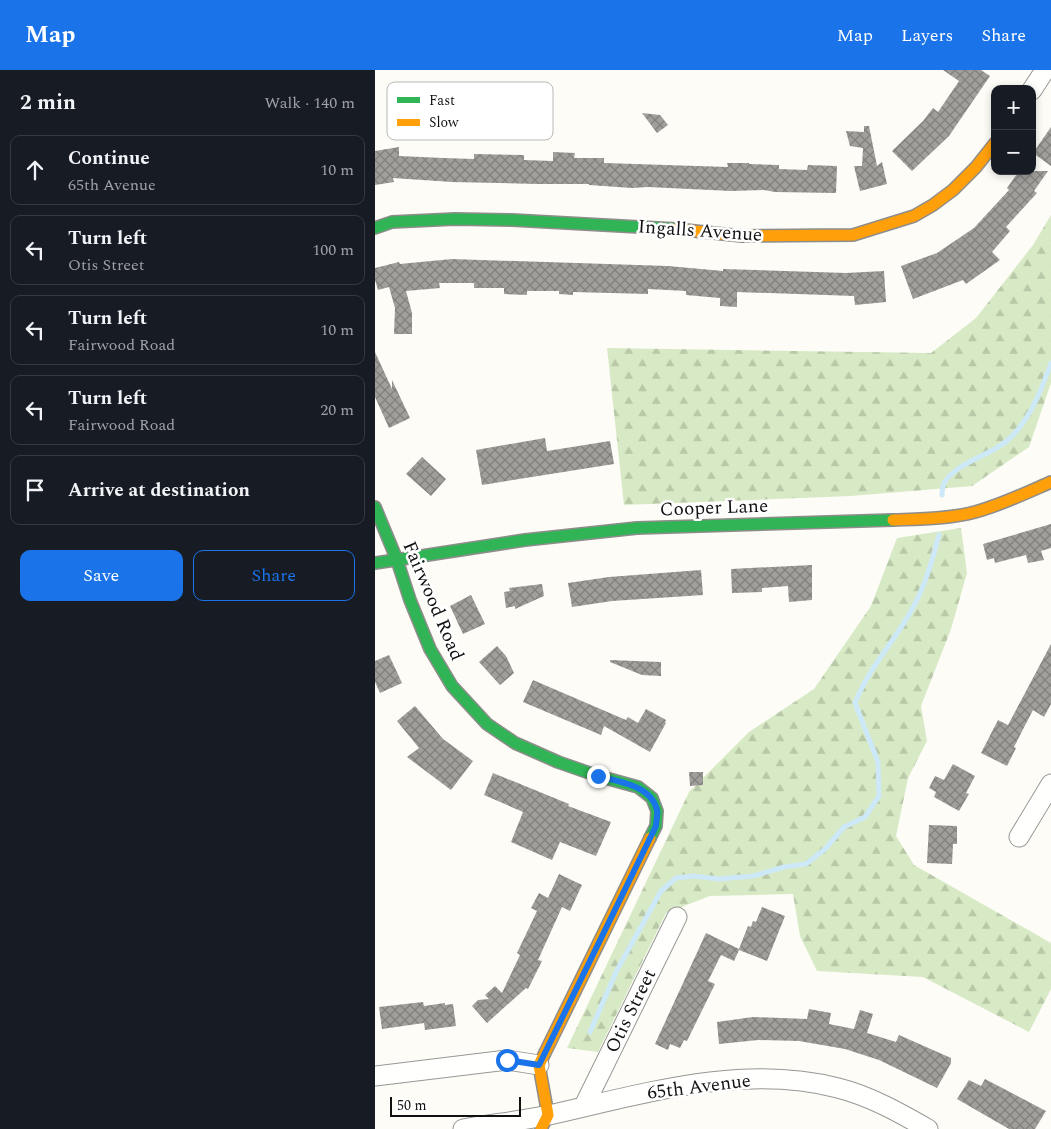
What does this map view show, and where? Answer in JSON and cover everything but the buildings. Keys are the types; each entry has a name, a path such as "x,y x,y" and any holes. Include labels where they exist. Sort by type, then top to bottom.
{"street":[{"path":"1035,85 1045,70"},
{"name":"Ingalls Avenue","path":"375,228 393,222 455,219 656,227 742,236 853,235 913,216 933,205 953,190 976,167 991,148"},
{"name":"Cooper Lane","path":"375,563 607,530 933,518 973,513 1001,504 1051,482"},
{"name":"Fairwood Road","path":"375,507 430,649 452,686 487,724 515,743 558,762 638,787 652,798 657,811 656,826 539,1065"},
{"path":"1019,837 1051,784"},
{"name":"Otis Street","path":"584,1106 677,917"},
{"path":"375,1076 507,1060 539,1065 544,1122"},
{"name":"65th Avenue","path":"463,1129 544,1122 584,1106 682,1086 717,1081 757,1079 801,1081 839,1088 870,1100 928,1129"}],"green space":[{"path":"1051,215 1051,383 1029,447 972,486 851,496 624,505 607,348 931,353 976,318 1033,245"},
{"path":"961,528 967,573 951,629 921,706 927,741 908,778 896,836 914,865 1051,943 1051,989 1029,1032 923,977 817,971 800,936 793,894 710,896 666,913 598,1052 567,1048 689,792 749,732 814,689 871,606 897,538"}],"waterway":[{"path":"942,495 944,483 952,473 1006,442 1020,427 1036,401 1051,363"},
{"path":"590,1032 617,970 661,891 676,878 694,876 719,879 753,876 784,867 806,864 825,849 844,827 865,817 879,796 878,762 855,703 874,667 916,602 928,574 939,535"}],"traffic: fast":[{"path":"375,228 392,222 455,219 512,220 676,229"},
{"path":"375,507 430,649 452,686 487,724 515,743 558,762 638,787 652,798 657,811 656,826 650,838"},
{"path":"375,563 525,540 637,528 893,520"}],"traffic: slow":[{"path":"676,229 742,236 853,235 914,216 933,205 953,190 976,167 991,148"},
{"path":"893,520 924,519 975,512 1051,482"},
{"path":"541,1129 548,1115 539,1065 650,838"}],"route":[{"path":"507,1060 539,1065 656,826 657,811 652,798 638,787 598,776"}]}
